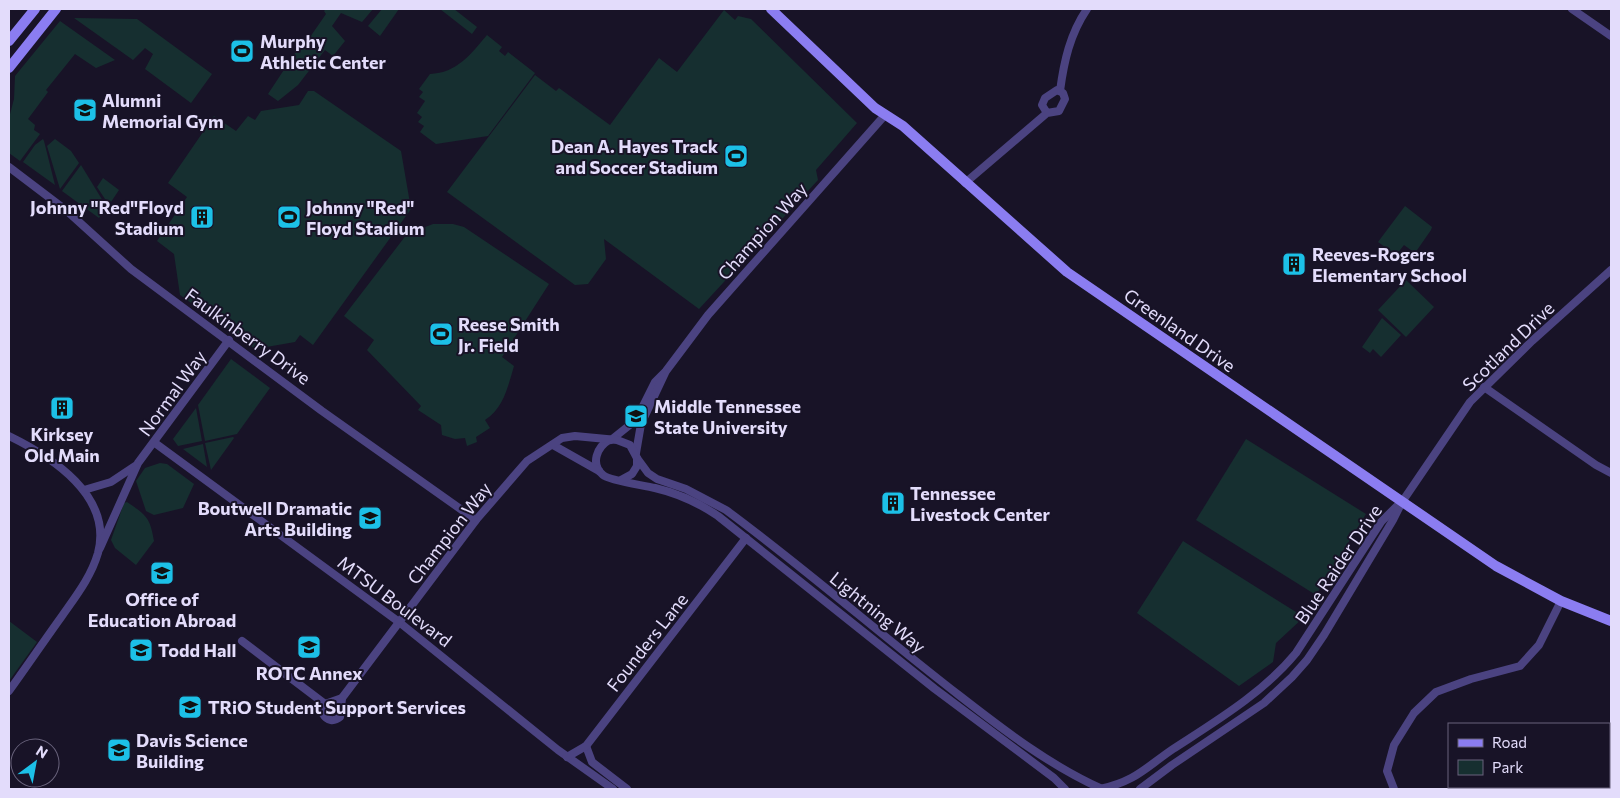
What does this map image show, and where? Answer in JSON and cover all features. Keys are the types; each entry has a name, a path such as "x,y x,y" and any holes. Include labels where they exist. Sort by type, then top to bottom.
{"street":[{"path":"9,41 35,9"},
{"path":"9,68 56,9"},
{"name":"Greenland Drive","path":"771,9 885,115 903,126 965,183 1068,272 1496,566 1561,601 1611,621"},
{"path":"965,183 1047,113 1059,111 1063,106 1065,99 1060,91 1066,55 1078,22 1087,9"},
{"path":"1575,10 1611,36"},
{"path":"1047,113 1042,105 1045,98 1050,93 1060,91"},
{"name":"Champion Way","path":"342,698 476,520 527,461 562,438 575,436 610,440 636,420 654,382 666,371 714,308 885,115"},
{"name":"Faulkinberry Drive","path":"9,167 67,211 131,269 322,411 476,520"},
{"name":"Scotland Drive","path":"1402,502 1470,402 1611,270"},
{"name":"Normal Way","path":"84,490 112,482 138,463 155,443 229,340"},
{"name":"Champion Way","path":"637,455 641,424 666,371"},
{"path":"1484,387 1596,465 1611,473"},
{"path":"9,436 31,447 58,465 84,490 98,524 98,552"},
{"path":"553,445 599,471 610,480 619,481 632,474 637,466 637,455 630,445 623,441 610,440 601,447 597,455 599,471"},
{"name":"MTSU Boulevard","path":"155,443 399,622 567,757 613,789"},
{"name":"Lightning Way","path":"637,455 648,473 657,479 686,489 726,510 992,721 1047,761 1069,774 1104,789"},
{"name":"Normal Way","path":"9,690 86,582 138,463"},
{"name":"Lightning Way","path":"619,481 655,488 688,499 711,512 1066,789"},
{"name":"Blue Raider Drive","path":"1104,789 1141,774 1162,756 1265,685 1283,668 1296,653 1380,522 1402,502"},
{"name":"Blue Raider Drive","path":"1140,789 1264,702 1292,678 1324,635 1402,502"},
{"name":"Founders Lane","path":"567,757 586,746 746,538"},
{"path":"1394,789 1387,771 1394,745 1414,712 1436,692 1471,679 1520,666 1540,645 1561,601"},
{"path":"242,640 325,704"},
{"path":"342,698 342,714 337,719 331,720 325,716 323,710 325,704 342,698"},
{"path":"586,746 592,762 626,789"}],"green space":[{"path":"326,9 373,9 362,22 341,13 332,26 345,41 333,56 325,50 298,85 278,101 268,94 305,38 308,40 326,14 324,11"},
{"path":"382,9 399,9 380,36 368,26"},
{"path":"440,9 454,9 477,27 472,34"},
{"name":"Dean A. Hayes Track and Soccer Stadium","path":"724,10 735,20 738,16 751,19 857,123 816,170 818,180 699,309 604,239 606,259 588,284 575,285 447,192 535,75 556,91 559,88 610,125 659,58 677,72"},
{"path":"74,18 137,19 212,74 191,103 145,69 153,54 145,48 133,60"},
{"path":"60,21 115,60 96,68 75,54 46,90 48,92 28,119 35,125 34,130 40,134 20,161 9,153 9,118 14,99 15,76"},
{"path":"487,35 502,47 499,51 505,56 508,52 535,73 488,136 436,144 420,132 424,126 418,122 422,117 417,113 425,101 419,97 423,92 419,89 430,74 448,70 463,61"},
{"name":"Johnny \"Red\" Floyd Stadium","path":"308,91 314,91 401,151 411,209 313,345 300,335 295,342 255,349 180,295 174,254 157,241 187,197 168,183 214,116 236,131 248,116 255,120 261,111 299,105"},
{"path":"43,139 55,185 23,162 35,145"},
{"path":"55,139 71,151 79,163 60,189 47,146"},
{"path":"81,165 106,206 99,218 62,191"},
{"path":"103,178 119,190 109,205 97,187"},
{"path":"1405,206 1432,227 1415,253 1404,245 1396,255 1378,242"},
{"name":"Reese Smith Jr. Field","path":"433,224 453,224 464,227 549,284 502,357 514,366 501,403 485,420 490,428 476,437 477,442 467,446 465,438 455,439 442,435 441,425 418,410 421,406 367,350 374,340 344,316 407,234"},
{"path":"1406,280 1434,307 1406,337 1378,310"},
{"path":"1382,318 1401,335 1381,357 1373,349 1370,353 1362,347"},
{"path":"231,359 270,388 237,434 205,441 198,405"},
{"path":"196,408 202,441 178,446 173,439"},
{"path":"234,438 211,470 205,443"},
{"path":"1246,439 1366,514 1316,595 1196,520"},
{"path":"203,444 207,467 183,449"},
{"path":"160,463 167,464 194,484 183,508 154,515 146,511 136,481 145,468"},
{"path":"127,502 146,517 151,527 154,541 136,565 115,548 111,540 124,503"},
{"path":"1183,541 1304,617 1276,643 1273,662 1239,686 1137,613"},
{"path":"9,621 37,642 9,681"}],"place":[{"name":"Murphy Athletic Center","path":"242,51"},
{"name":"Alumni Memorial Gym","path":"85,110"},
{"name":"Dean A. Hayes Track and Soccer Stadium","path":"736,156"},
{"name":"Johnny \"Red\"Floyd Stadium","path":"202,217"},
{"name":"Johnny \"Red\" Floyd Stadium","path":"289,217"},
{"name":"Reeves-Rogers Elementary School","path":"1294,264"},
{"name":"Reese Smith Jr. Field","path":"441,334"},
{"name":"Kirksey Old Main","path":"62,408"},
{"name":"Middle Tennessee State University","path":"636,416"},
{"name":"Tennessee Livestock Center","path":"893,503"},
{"name":"Boutwell Dramatic Arts Building","path":"370,518"},
{"name":"Office of Education Abroad","path":"162,573"},
{"name":"ROTC Annex","path":"309,647"},
{"name":"Todd Hall","path":"141,650"},
{"name":"TRiO Student Support Services","path":"190,707"},
{"name":"Davis Science Building","path":"119,750"}]}
